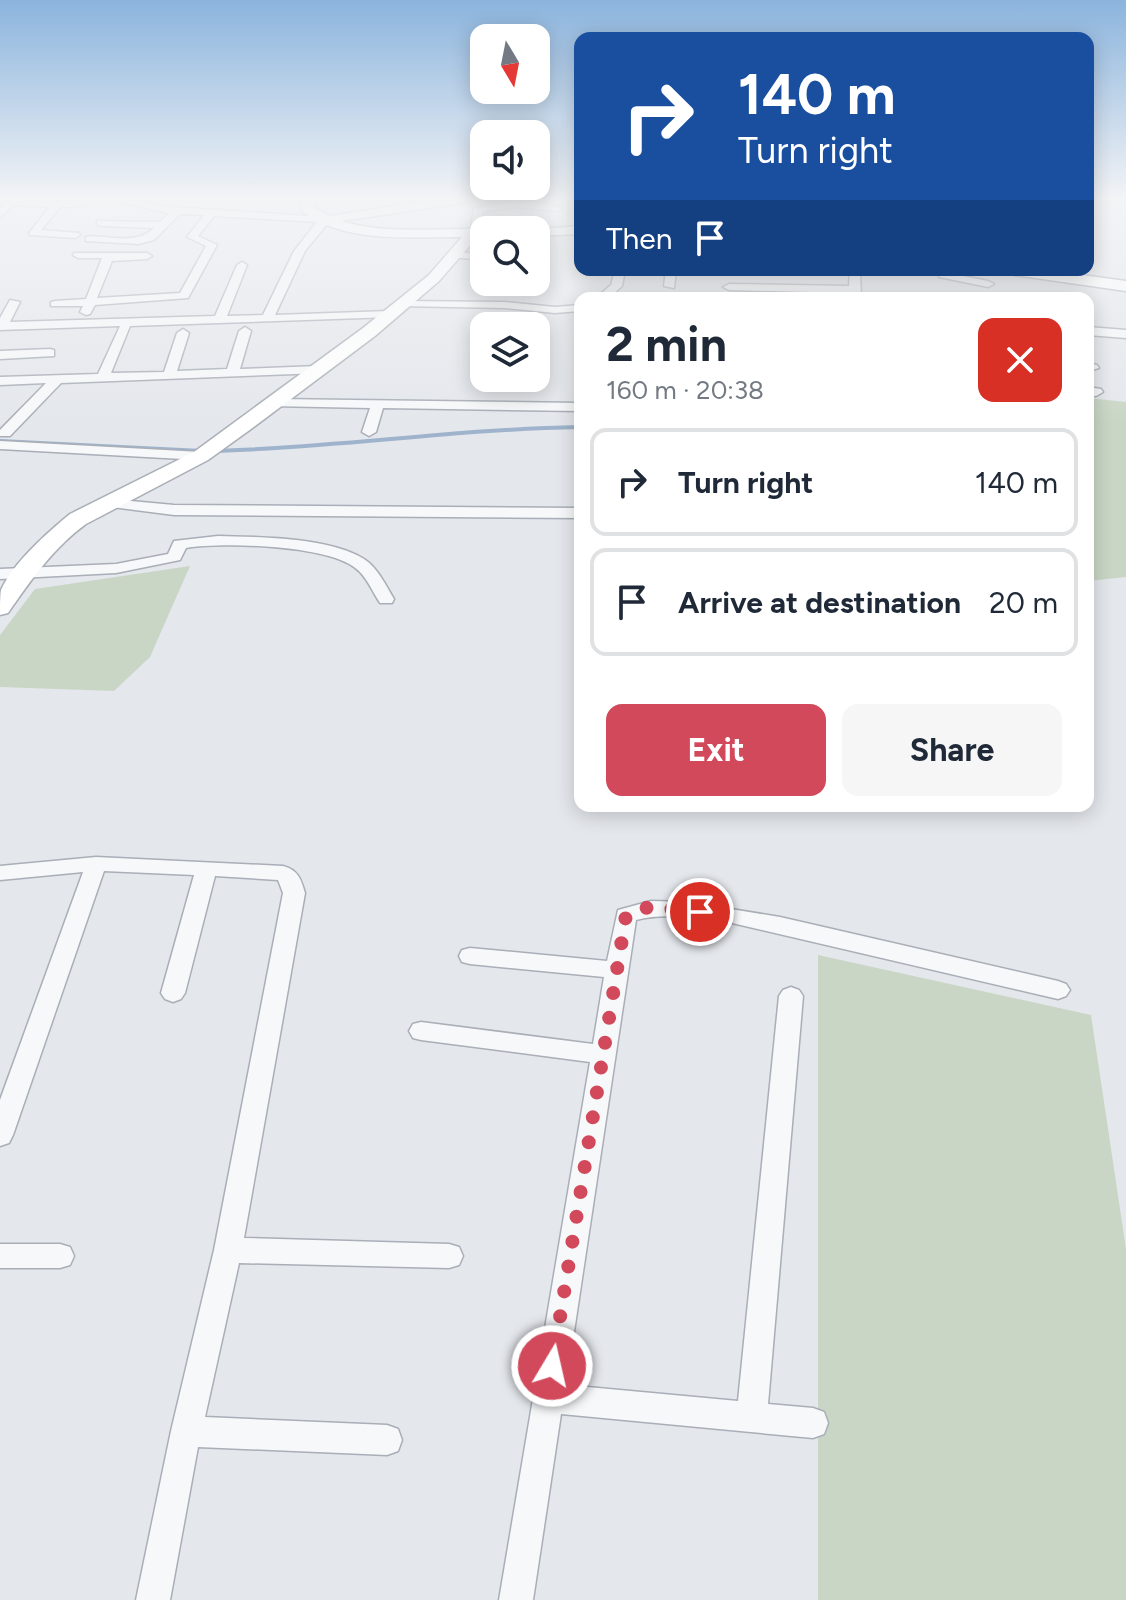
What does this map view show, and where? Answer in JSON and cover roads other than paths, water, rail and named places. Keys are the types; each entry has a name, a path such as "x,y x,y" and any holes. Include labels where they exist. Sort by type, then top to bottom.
{"street":[{"path":"82,324 102,273"},
{"path":"55,304 184,296 197,273"},
{"path":"219,320 239,273"},
{"path":"268,318 289,273"},
{"path":"1,604 31,561 60,532 201,456 396,310 439,273"},
{"path":"670,286 671,276"},
{"path":"1056,276 1126,286"},
{"path":"944,277 988,284"},
{"path":"729,287 764,284 837,292"},
{"path":"14,302 1,326 268,318 505,305 574,315"},
{"path":"555,310 574,308"},
{"path":"103,377 125,328"},
{"path":"233,372 245,331"},
{"path":"1094,331 1126,334"},
{"path":"169,375 183,333"},
{"path":"38,379 57,337"},
{"path":"0,355 50,353"},
{"path":"0,381 318,370"},
{"path":"3,439 58,378"},
{"path":"275,403 574,407"},
{"path":"369,432 378,404"},
{"path":"441,424 444,405"},
{"path":"3,439 201,456"},
{"path":"109,503 174,510 574,513"},
{"path":"0,574 24,575 168,561 174,557 180,544 213,541 334,551 363,565 386,599"},
{"path":"0,1135 96,864"},
{"path":"0,873 35,867 96,864 283,873 291,880 294,893 228,1250 186,1431 153,1600"},
{"path":"173,993 206,869"},
{"path":"516,1600 601,1054 626,915 649,907 674,908 808,930 1058,990"},
{"path":"470,956 616,970"},
{"path":"752,1417 791,996"},
{"path":"421,1031 601,1054"},
{"path":"228,1250 449,1256"},
{"path":"0,1256 60,1256"},
{"path":"547,1398 813,1423"},
{"path":"186,1431 387,1440"}],"waterway":[{"path":"213,451 574,427"},
{"path":"0,441 202,451"}]}
